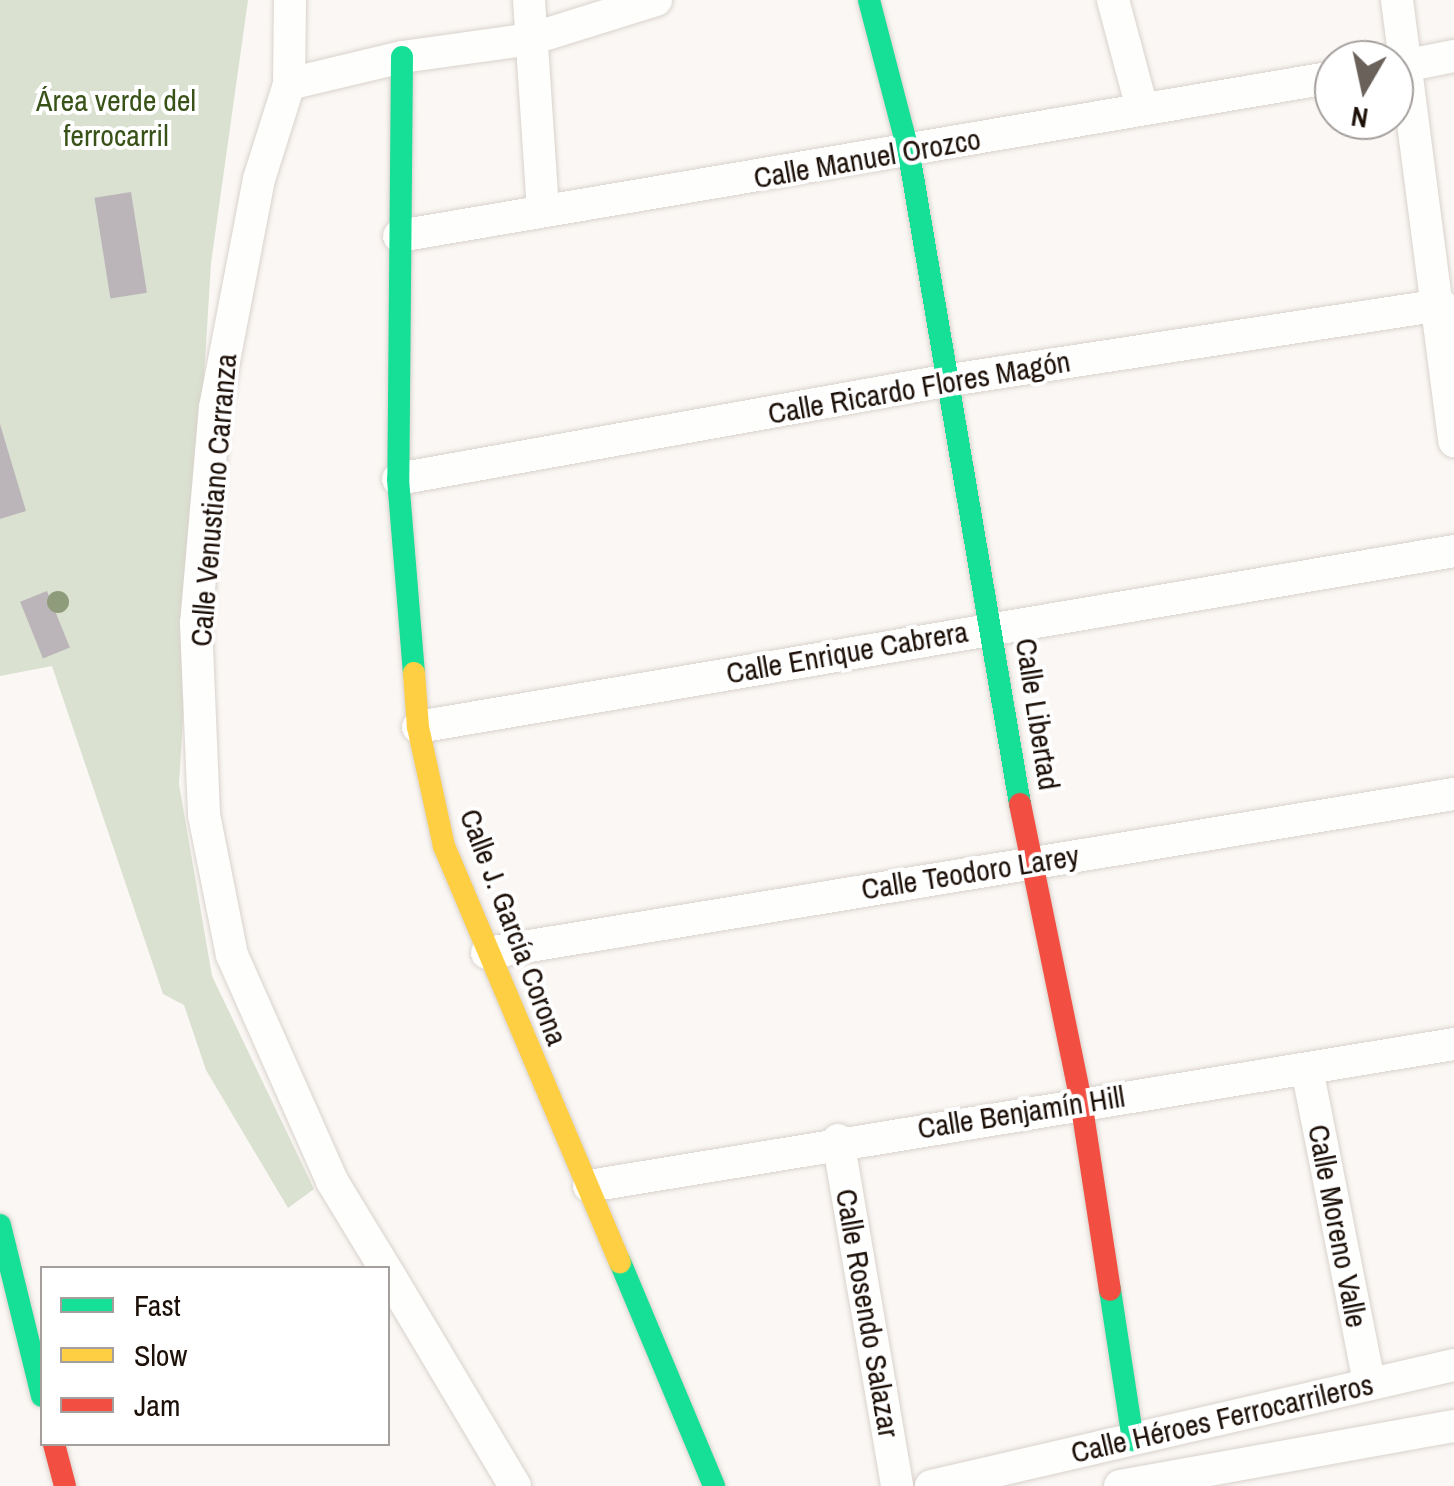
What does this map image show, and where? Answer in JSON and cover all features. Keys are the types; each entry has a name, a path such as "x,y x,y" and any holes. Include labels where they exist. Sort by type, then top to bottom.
{"street":[{"name":"Calle Venustiano Carranza","path":"290,0 288,84 259,179 215,408 196,623 204,814 232,955 332,1182 383,1266"},
{"path":"529,0 543,210"},
{"path":"288,84 402,57 532,39 656,0"},
{"name":"Calle Libertad","path":"869,0 908,154 944,381 994,626 1030,862 1081,1101 1133,1440"},
{"path":"1113,0 1142,108"},
{"path":"1397,0 1399,40"},
{"path":"1414,63 1454,56"},
{"name":"Calle J. García Corona","path":"402,57 398,478 418,727 444,846 714,1486"},
{"name":"Calle Manuel Orozco","path":"400,236 908,154 1142,108 1314,80"},
{"path":"1413,140 1441,304 1454,441"},
{"name":"Calle Ricardo Flores Magón","path":"398,478 944,381 1441,304"},
{"name":"Calle Enrique Cabrera","path":"418,727 994,626 1454,551"},
{"name":"Calle Teodoro Larey","path":"487,953 1454,794"},
{"name":"Calle Benjamín Hill","path":"589,1186 838,1140 1454,1044"},
{"name":"Calle Moreno Valle","path":"1306,1069 1370,1382"},
{"name":"Calle Rosendo Salazar","path":"838,1140 897,1486"},
{"path":"0,1226 40,1388"},
{"name":"Calle Venustiano Carranza","path":"390,1278 515,1486"},
{"name":"Calle Héroes Ferrocarrileros","path":"931,1486 1454,1365"},
{"path":"1120,1486 1454,1426"},
{"path":"55,1446 65,1486"}],"green space":[{"name":"Área verde del ferrocarril","path":"0,0 248,0 211,263 179,784 212,976 314,1189 288,1208 206,1070 184,1005 163,994 52,666 0,676"}],"building":[{"path":"131,192 147,293 110,299 94,198"},
{"path":"0,424 26,511 0,519"},
{"path":"47,591 70,648 43,658 20,602"}],"traffic: fast":[{"path":"869,0 909,154 1020,804"},
{"path":"402,57 398,479 414,673"},
{"path":"0,1225 40,1388"},
{"path":"620,1262 714,1486"},
{"path":"1110,1290 1133,1440"}],"traffic: slow":[{"path":"414,673 418,727 444,846 620,1262"}],"traffic: jam":[{"path":"1020,804 1081,1101 1110,1290"},
{"path":"55,1446 65,1486"}]}
